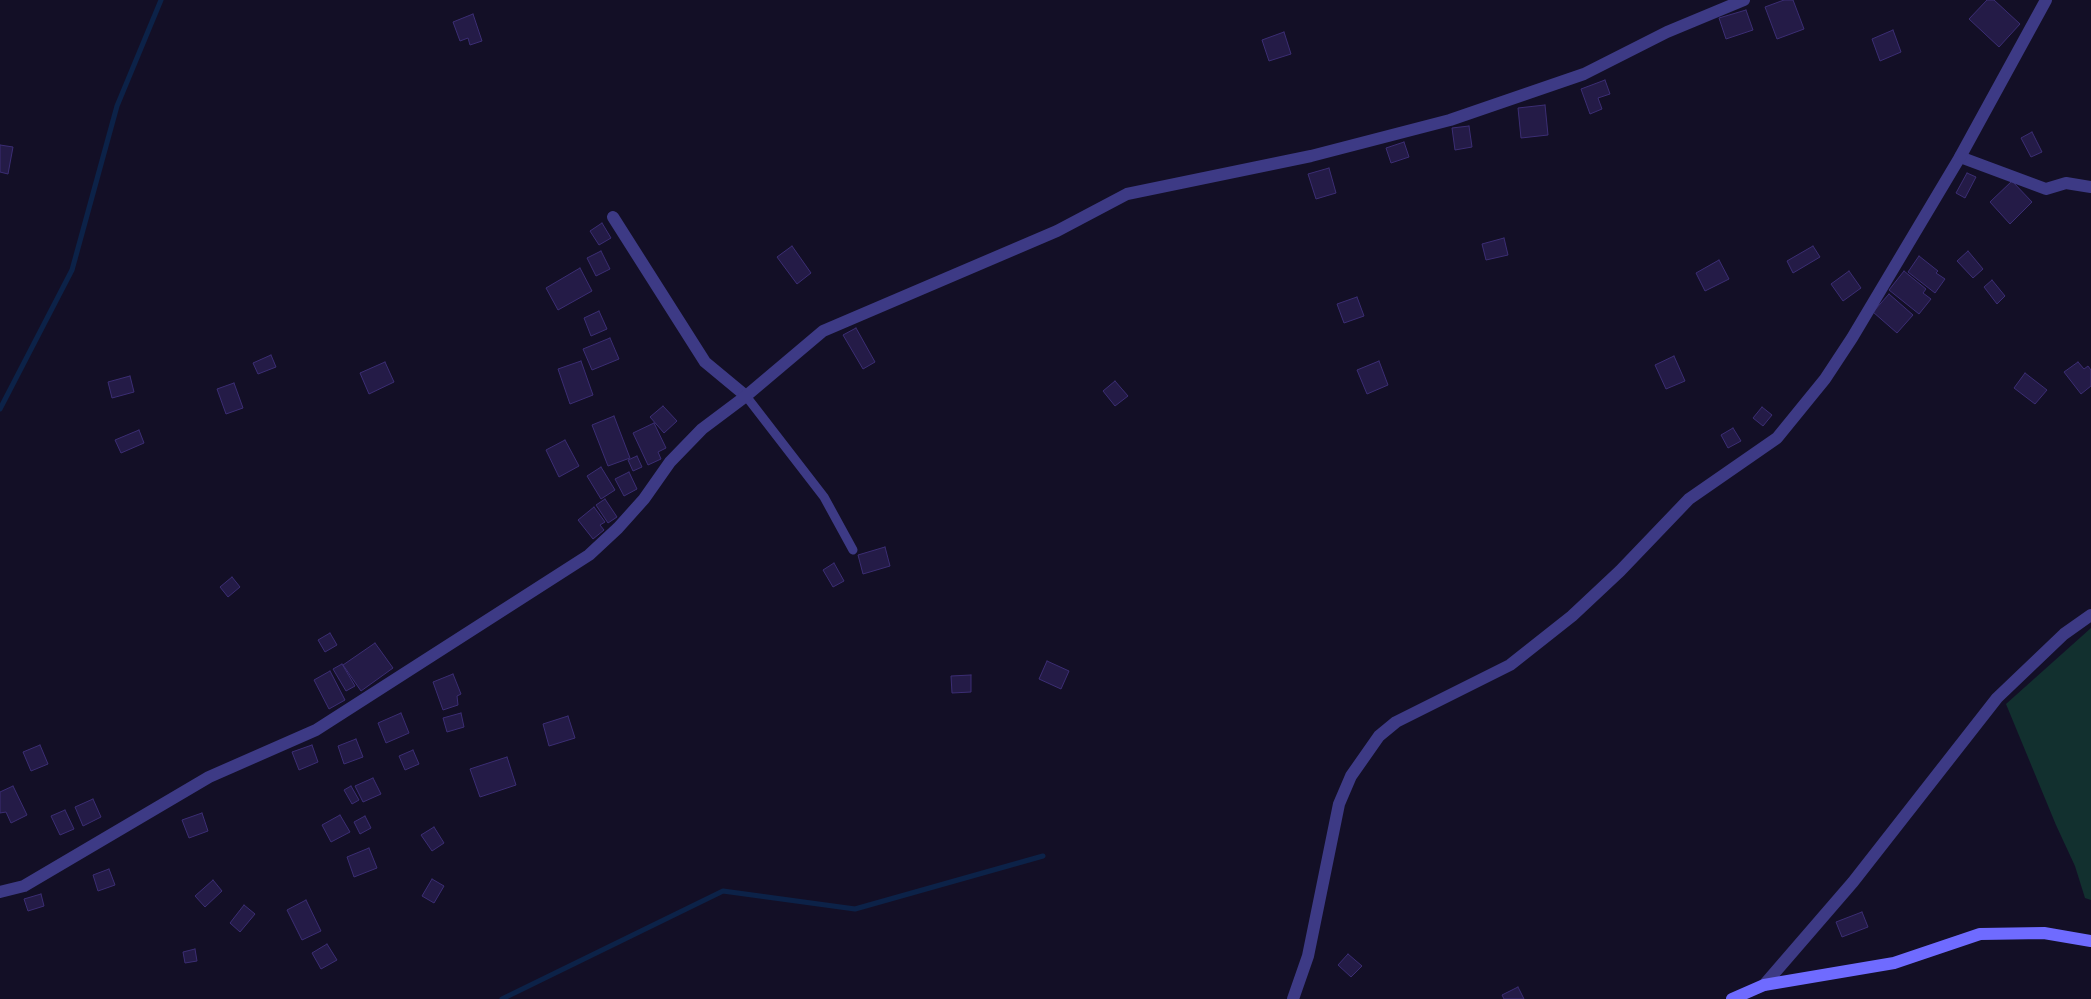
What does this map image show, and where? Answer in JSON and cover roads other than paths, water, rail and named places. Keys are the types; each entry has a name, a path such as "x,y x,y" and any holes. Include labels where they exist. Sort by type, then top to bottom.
{"main road":[{"path":"1732,999 1764,985 1894,963 1980,934 2044,933 2091,941"}],"street":[{"path":"0,892 24,886 209,777 316,730 589,555 618,528 644,499 670,462 702,429 746,396 823,331 1057,231 1127,194 1311,156 1450,120 1584,74 1676,28 1744,0"},
{"path":"1293,999 1308,956 1339,804 1351,776 1379,736 1396,722 1510,664 1572,616 1620,571 1689,499 1777,438 1824,379 1852,338 1960,157 2046,0"},
{"path":"1960,157 2046,189 2066,184 2091,187"},
{"path":"613,218 705,362 746,396"},
{"path":"1764,985 1853,882 1997,698 2064,634 2091,615"}],"lane":[{"path":"746,396 824,497 853,550"}],"waterway":[{"path":"0,409 72,270 117,106 161,0"},
{"path":"502,999 723,891 855,909 1043,856"}]}
